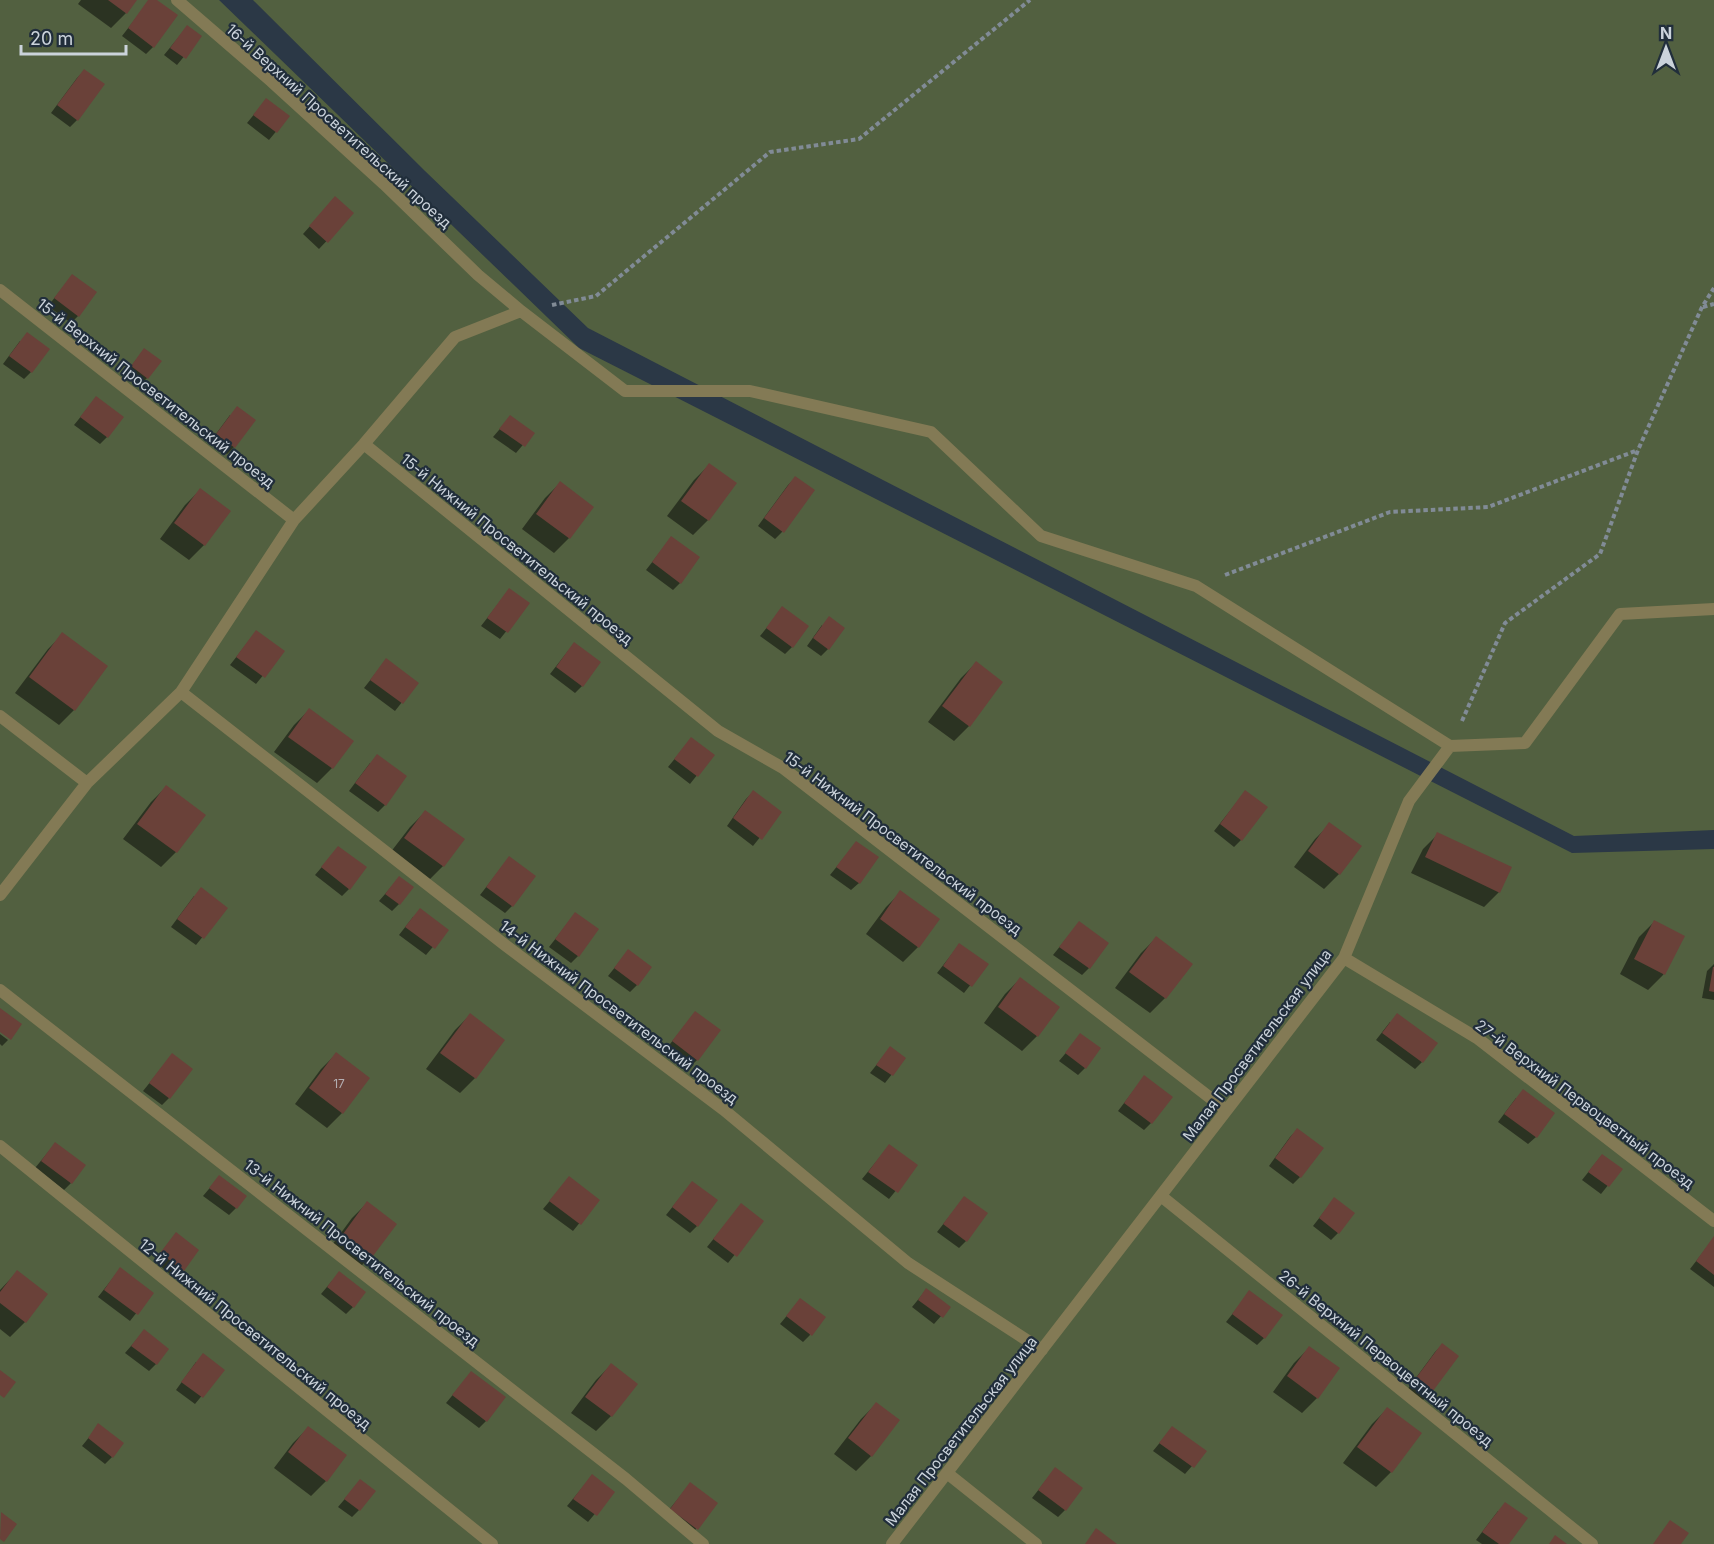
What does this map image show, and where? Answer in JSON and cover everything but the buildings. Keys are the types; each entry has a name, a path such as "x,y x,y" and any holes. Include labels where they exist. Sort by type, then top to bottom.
{"lane":[{"name":"16-й Верхний Просветительский проезд","path":"177,0 376,176 478,275 521,311 626,391 750,391 931,432 1041,536 1196,586 1450,746"},
{"name":"15-й Верхний Просветительский проезд","path":"0,290 294,520"},
{"path":"0,894 87,783 181,692 294,520 364,444 455,337 521,311"},
{"name":"15-й Нижний Просветительский проезд","path":"364,444 718,731 783,768 1226,1110"},
{"path":"1450,746 1525,743 1620,614 1714,609"},
{"name":"14-й Нижний Просветительский проезд","path":"181,692 505,945 724,1110 908,1263 1042,1350"},
{"path":"0,716 87,783"},
{"name":"Малая Просветительская улица","path":"892,1544 1344,958 1408,801 1450,746"},
{"name":"27-й Верхний Первоцветный проезд","path":"1344,958 1477,1038 1714,1221"},
{"name":"13-й Нижний Просветительский проезд","path":"0,990 616,1472 703,1544"},
{"name":"12-й Нижний Просветительский проезд","path":"0,1146 492,1544"},
{"name":"26-й Верхний Первоцветный проезд","path":"1161,1196 1592,1544"},
{"path":"947,1473 1036,1544"}],"path":[{"path":"521,311 596,296 770,152 859,139 1030,0"},
{"path":"1450,746 1505,623 1600,554 1638,450 1702,307 1714,288"},
{"path":"1702,307 1714,304"},
{"path":"1196,586 1390,512 1488,507 1638,450"}],"green space":[{"path":"0,0 219,0 579,348 1572,853 1714,849 1714,1544 0,1544"},
{"path":"253,0 1714,0 1714,830 1574,836 588,328 425,171"}]}
